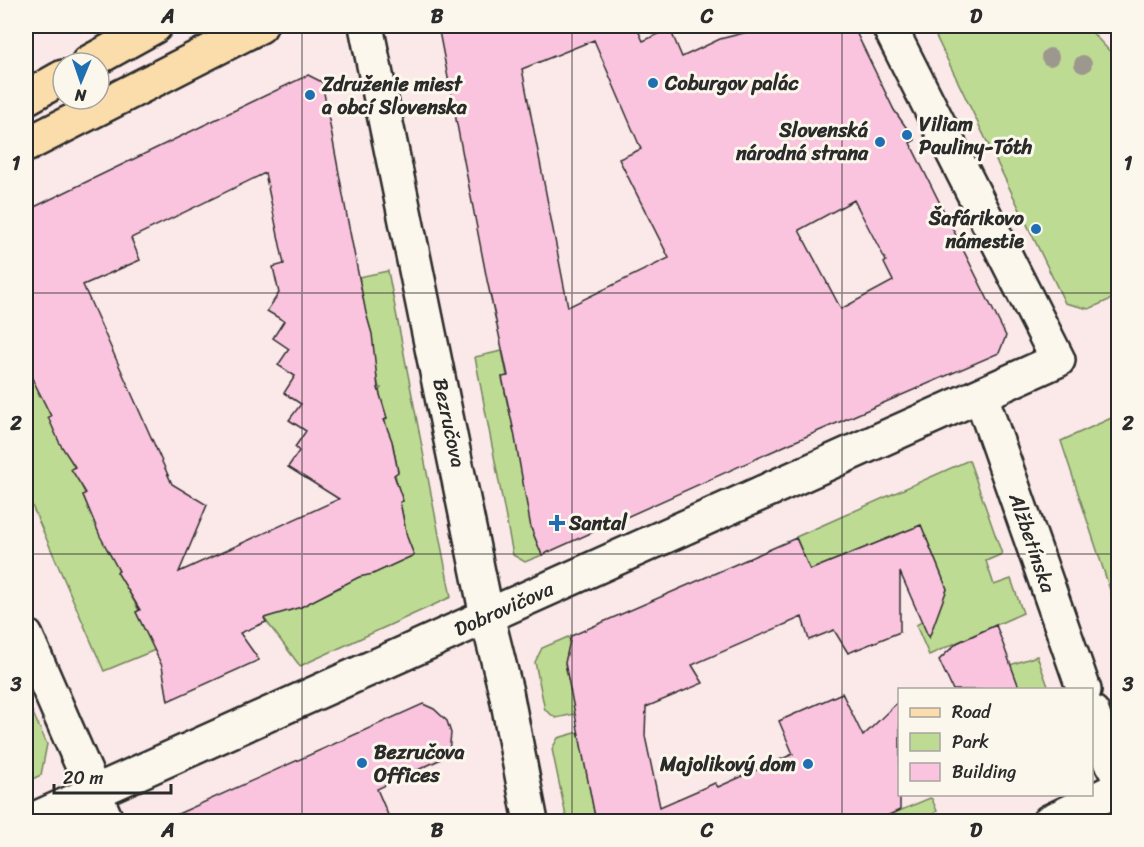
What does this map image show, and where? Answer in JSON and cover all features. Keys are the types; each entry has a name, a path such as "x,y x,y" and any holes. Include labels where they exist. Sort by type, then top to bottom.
{"main road":[{"path":"110,51 155,26"},
{"path":"26,145 260,26"},
{"path":"26,98 51,84"}],"street":[{"name":"Bezručova","path":"366,26 488,616 506,692 531,822"},
{"path":"889,26 1058,360 981,396"},
{"name":"Dobrovičova","path":"28,822 981,396"},
{"name":"Alžbetínska","path":"981,396 1083,688"},
{"path":"26,636 107,822"},
{"path":"1093,715 1107,755 1119,775"},
{"path":"1049,822 1119,789"}],"green space":[{"path":"931,26 1086,26 1118,60 1118,296 1089,309 1065,303"},
{"path":"388,271 451,597 300,666 264,618 287,609 287,611 291,610 339,588 341,584 414,555 407,537 400,502 403,501 400,498 395,474 398,472 393,445 389,442 385,419 387,418 384,415 379,391 381,388 379,388 357,281 360,280 359,277"},
{"path":"502,351 507,376 502,377 508,407 517,426 513,428 514,432 519,432 532,520 531,528 542,555 525,562 513,555 475,357"},
{"path":"26,366 40,391 39,396 41,395 74,467 72,470 75,470 85,494 83,495 119,570 117,572 139,611 136,612 155,650 104,671 26,492"},
{"path":"1118,415 1118,614 1061,441"},
{"path":"969,460 1002,554 986,561 994,585 1011,579 1023,613 929,655 916,625 922,622 927,600 946,593 947,589 921,525 810,570 796,537"},
{"path":"568,637 574,647 575,714 556,718 545,710 535,662 542,648"},
{"path":"1037,656 1049,688 1019,688 1010,665"},
{"path":"26,698 47,744 41,775 26,782"},
{"path":"579,732 596,821 567,821 552,749 558,738"},
{"path":"930,798 937,811 929,817 928,821 873,822"}],"building":[{"path":"438,26 636,26 643,41 670,29 682,57 720,39 764,26 853,26 894,110 915,140 910,143 1006,336 999,353 542,555 531,528 502,377 508,376","holes":["594,40 641,149 619,159 669,258 568,307 522,69","854,200 886,261 884,263 893,281 841,309 799,230"]},
{"path":"308,75 322,82 372,334 378,388 387,418 384,420 392,441 398,472 394,475 403,501 400,502 407,537 414,555 373,574 359,577 301,607 264,618 266,622 240,633 259,660 168,701 162,666 136,612 140,610 117,572 119,571 100,536 83,495 86,493 71,469 75,467 60,444 48,417 51,416 26,366 26,211","holes":["265,173 284,264 273,267 279,293 267,311 284,321 273,338 289,349 278,365 295,376 284,393 301,404 289,420 306,431 295,447 299,451 288,467 339,499 179,572 207,505 172,484 83,285 140,260 131,238"]},
{"path":"921,525 947,589 929,638 900,572 900,632 848,653 834,630 809,640 802,617 692,665 703,683 646,707 645,736 660,807 715,783 718,787 793,754 779,721 842,693 863,736 898,702 900,810 873,822 596,822 565,663 571,636 796,538 810,570"},
{"path":"996,625 1019,688 952,688 939,660 957,643"},
{"name":"Bezručova Offices","path":"423,704 434,709 447,721 451,733 449,752 439,760 377,789 391,822 160,822"}],"place":[{"name":"Coburgov palác","path":"653,83"},
{"name":"Združenie miest a obcí Slovenska","path":"310,95"},
{"name":"Viliam Pauliny-Tóth","path":"907,135"},
{"name":"Slovenská národná strana","path":"880,142"},
{"name":"Šafárikovo námestie","path":"1036,229"},
{"name":"Santal","path":"557,523"},
{"name":"Bezručova Offices","path":"362,763"},
{"name":"Majolikový dom","path":"808,764"}]}
